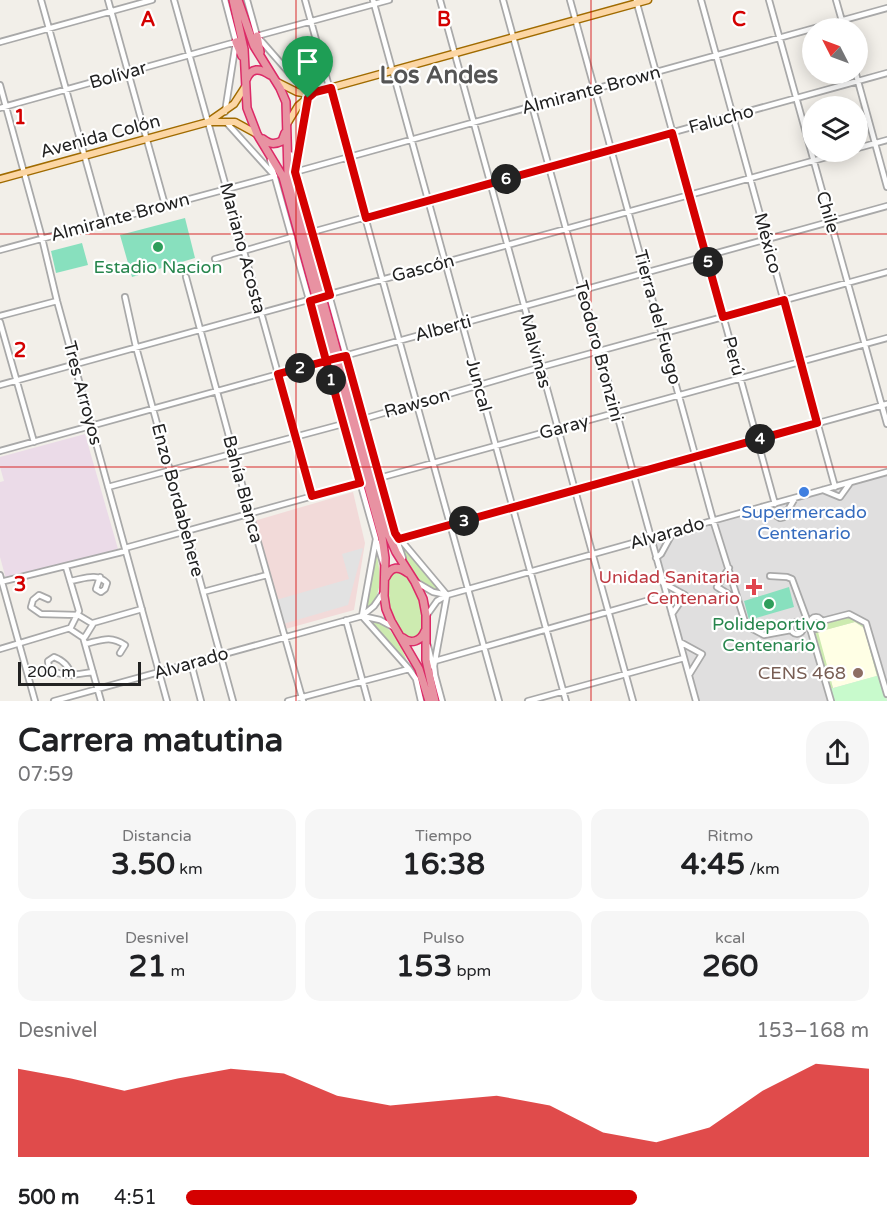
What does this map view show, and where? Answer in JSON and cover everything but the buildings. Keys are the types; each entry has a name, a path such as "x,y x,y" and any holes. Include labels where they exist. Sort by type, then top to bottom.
{"highway":[{"path":"233,0 242,35 247,108 258,135 283,177 320,298"},
{"path":"238,0 248,33 286,102 288,174 382,537 388,615 419,669 429,701"},
{"path":"256,36 263,63"},
{"path":"236,42 244,63"},
{"name":"Avenida Colón","path":"245,85 250,73 255,69 261,70 274,79"},
{"name":"Avenida Colón","path":"258,135 269,144 276,144 282,141 287,126"},
{"path":"336,358 386,529 396,552 423,599 427,666 435,701"},
{"path":"384,586 388,573 396,568 402,569 412,578"},
{"path":"401,637 406,641 415,641 422,636 426,623"}],"main road":[{"path":"310,95 648,0"},
{"name":"Avenida Colón","path":"274,79 297,92 310,95"},
{"name":"Avenida Colón","path":"208,122 234,104 245,85"},
{"name":"Avenida Colón","path":"287,126 295,110 310,95"},
{"name":"Avenida Colón","path":"0,179 208,122 225,121 244,125 258,135"}],"street":[{"path":"41,0 103,222"},
{"path":"108,0 165,206"},
{"path":"0,42 152,0"},
{"name":"Mariano Acosta","path":"174,0 312,496"},
{"path":"225,0 236,42 225,112"},
{"path":"247,0 256,36 310,95 295,172"},
{"path":"306,0 499,701"},
{"path":"256,36 388,0"},
{"name":"Malvinas","path":"440,0 633,701"},
{"name":"Teodoro Bronzini","path":"503,0 696,701"},
{"name":"Tierra del Fuego","path":"570,0 713,520 746,624 767,635 791,630"},
{"name":"México","path":"701,0 835,487"},
{"name":"Chile","path":"769,0 802,119"},
{"path":"836,0 841,18"},
{"name":"Juncal","path":"374,2 566,701"},
{"name":"Perú","path":"636,2 775,504"},
{"name":"Almirante Brown","path":"852,18 887,8"},
{"name":"Almirante Brown","path":"295,172 802,32"},
{"name":"Bolívar","path":"3,107 236,42"},
{"name":"Falucho","path":"868,79 887,74"},
{"name":"Falucho","path":"312,232 848,84"},
{"path":"859,84 887,187"},
{"name":"Tres Arroyos","path":"0,85 3,107 42,238 57,301 167,701"},
{"path":"225,121 275,176"},
{"path":"868,145 887,140"},
{"path":"287,143 312,232 320,298 336,358 343,424 385,573"},
{"path":"266,148 292,237 320,298"},
{"name":"Gascón","path":"0,385 807,162"},
{"name":"Chile","path":"815,162 884,405 887,424"},
{"name":"Almirante Brown","path":"0,250 275,176"},
{"name":"Alberti","path":"0,451 887,206"},
{"path":"214,259 292,237"},
{"name":"Rawson","path":"363,419 541,367 887,272"},
{"name":"Bahía Blanca","path":"186,277 302,699"},
{"name":"Enzo Bordabehere","path":"125,297 136,347 233,701"},
{"path":"0,316 57,301"},
{"path":"0,322 33,442"},
{"name":"Garay","path":"380,478 887,338"},
{"path":"336,358 363,419 406,569"},
{"path":"399,539 884,405"},
{"path":"108,487 343,424"},
{"name":"Alvarado","path":"447,595 887,472"},
{"path":"1,582 61,566 66,567 360,483"},
{"path":"823,490 840,497 850,483"},
{"path":"762,507 780,518 784,517 795,498"},
{"path":"657,558 673,532"},
{"path":"395,533 447,595"},
{"path":"362,616 376,539"},
{"path":"0,649 70,627 78,615 66,567"},
{"path":"729,567 717,587 738,600"},
{"path":"0,575 35,701"},
{"path":"203,592 267,575"},
{"path":"69,581 94,576 100,578"},
{"path":"770,576 792,579 831,701"},
{"path":"412,578 433,592 447,595"},
{"path":"663,583 685,595 672,614"},
{"path":"362,616 377,603 384,586"},
{"path":"48,599 39,595 33,600 31,607 40,614 78,615 93,623 142,609"},
{"path":"426,623 432,607 447,595"},
{"path":"435,675 435,661 447,595"},
{"path":"435,661 667,595"},
{"path":"822,621 849,614 868,625 887,694"},
{"path":"362,616 384,621 401,637 422,701"},
{"path":"362,616 416,679"},
{"name":"Alvarado","path":"54,701 362,616"},
{"path":"822,621 819,617 815,617 811,619 808,625 800,633 794,633 791,630 796,621 808,625 814,629 822,626 822,621"},
{"path":"346,620 368,701"},
{"path":"83,637 86,636 93,623"},
{"path":"70,627 83,637 101,701"},
{"path":"425,636 442,701"},
{"path":"85,645 116,639 125,645 120,653"},
{"path":"680,642 702,654 689,675"},
{"path":"72,675 67,665 61,660 54,657 48,661 48,668 58,674 72,675 93,672"},
{"path":"528,701 684,658"},
{"path":"191,663 201,701"},
{"path":"288,701 409,669"}],"shaded area":[{"path":"85,434 118,549 6,579 0,557 0,482 4,481 0,457"},
{"path":"887,475 887,701 699,701 653,540"},
{"path":"353,492 365,543 354,610 282,630 254,521"},
{"path":"363,548 348,605 283,624 276,600 349,579 342,554"},
{"path":"855,622 864,628 877,676 833,688 817,632"}],"green space":[{"name":"Estadio Nacion","path":"185,218 195,258 132,277 120,235"},
{"path":"82,243 88,265 56,273 51,251"},
{"path":"401,545 441,591 426,586 420,581 410,568"},
{"path":"376,552 380,576 378,591 365,611"},
{"path":"396,571 411,581 420,600 423,621 417,638 411,639 404,634 389,608 386,589 392,572"},
{"name":"Polideportivo Centenario","path":"789,587 794,607 749,620 744,601"},
{"path":"848,616 865,625 880,675 877,676 864,628 855,622 818,632 833,688 830,689 815,632 821,629 826,622"},
{"path":"368,620 377,622 390,631 399,643 409,666"},
{"path":"880,675 887,701 834,701 830,689"}],"place":[{"name":"Estadio Nacion","path":"158,247"},
{"name":"Supermercado Centenario","path":"804,492"},
{"name":"Unidad Sanitaria Centenario","path":"754,587"},
{"name":"Polideportivo Centenario","path":"769,604"},
{"name":"CENS 468","path":"858,673"}],"district":[{"name":"Los Andes","path":"439,75"}],"route":[{"path":"308,98 295,172 330,295 310,301 326,361 343,424 360,483 312,496 278,374 326,361 339,357 346,356 395,533 399,539 817,423 784,300 723,317 672,133 366,218 331,88 315,92 308,98"}]}
